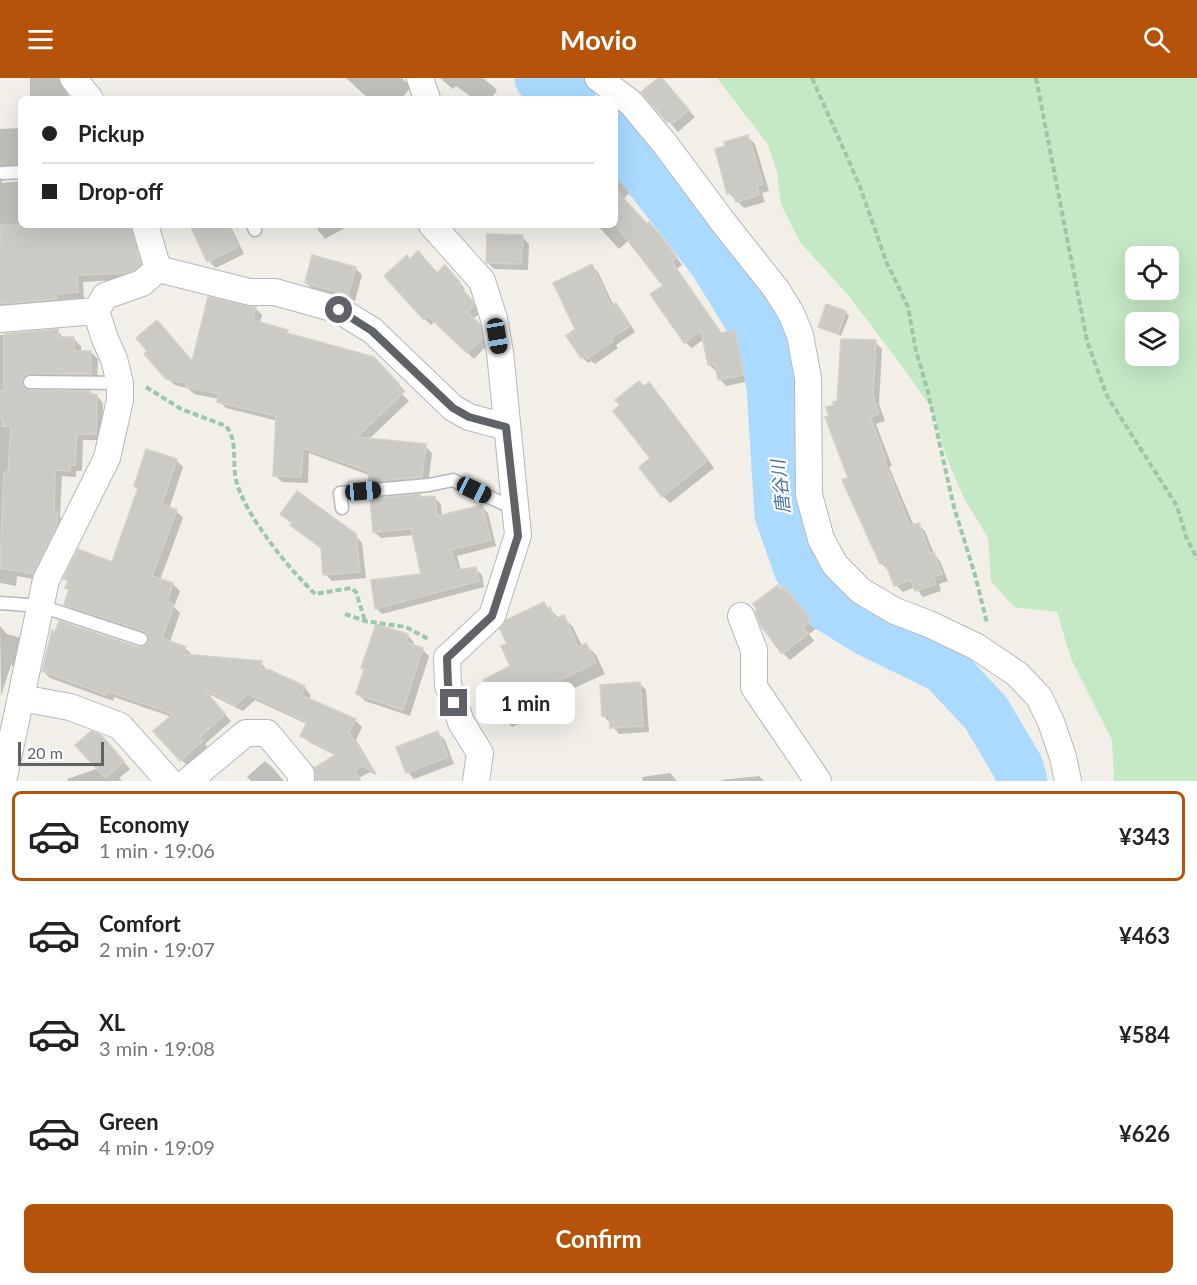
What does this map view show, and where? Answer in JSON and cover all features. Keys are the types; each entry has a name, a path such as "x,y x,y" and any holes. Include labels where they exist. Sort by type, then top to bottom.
{"street":[{"path":"73,78 88,96"},
{"path":"420,78 426,96"},
{"path":"598,78 631,103 665,144 776,289 791,314 800,335 808,378 809,495 821,539 835,565 861,591 895,611 977,647 1017,674 1039,697 1058,739 1068,781"},
{"path":"146,228 158,269"},
{"path":"435,228 482,281 494,319 518,536 492,616 447,658 448,685 461,722 480,753 476,781"},
{"path":"3,781 46,579 107,458 120,400 119,379 96,311 105,296 142,283 158,269"},
{"path":"158,269 250,292 276,292 339,310 372,331 453,408 469,417 506,427"},
{"path":"0,319 96,311"},
{"path":"741,616 754,650 754,687 818,781"},
{"path":"21,698 70,707 120,726 168,781"},
{"path":"188,781 246,734 267,733 301,774 301,781"}],"lane":[{"path":"3,173 18,172"},
{"path":"30,382 119,379"},
{"path":"342,508 340,493 429,485 453,480 515,509"},
{"path":"0,603 41,606 141,639"}],"path":[{"path":"812,78 859,184 886,261 908,307 916,351 927,388 951,495 975,575 995,659"},
{"path":"1036,78 1087,341 1107,396 1177,506 1186,537 1197,559"},
{"path":"119,379 141,384 181,409 226,426 233,439 236,480 244,502 266,535 315,594 351,588 356,592 365,621"},
{"path":"345,614 365,621 406,627 427,637 447,658"}],"green space":[{"path":"717,78 1197,78 1197,781 1114,781 1112,740 1071,659 1057,612 1014,607 991,581 988,538 964,498 947,459 932,409 848,295 800,242 781,204 777,172 767,143"}],"building":[{"path":"658,78 662,78 689,110 674,122 667,122 641,92"},
{"path":"748,135 763,184 757,186 759,195 736,202 733,192 727,194 715,149 725,146 724,142"},
{"path":"618,192 647,224 649,222 668,245 677,258 672,262 721,333 735,330 744,375 718,380 715,364 708,365 701,331 684,343 650,294 663,286 618,228"},
{"path":"0,225 18,225 18,228 131,228 141,264 134,270 126,273 77,275 78,292 56,294 56,299 0,304"},
{"path":"191,228 229,228 238,247 207,262"},
{"path":"487,234 523,235 521,264 486,263"},
{"path":"418,251 437,273 445,265 460,282 457,284 473,301 474,306 467,312 480,324 482,338 467,353 428,316 424,320 384,276 407,255 410,259"},
{"path":"312,255 356,267 348,295 305,283"},
{"path":"592,264 611,306 616,303 630,326 611,338 613,341 587,359 585,355 581,358 566,336 575,329 553,283"},
{"path":"208,297 256,307 253,320 288,330 287,333 374,357 399,384 397,386 403,393 357,437 426,444 422,477 369,482 368,471 303,448 301,477 273,476 276,416 217,402 219,394 185,387 186,383 166,379 144,354 147,351 136,338 157,320 192,361"},
{"path":"826,304 846,311 838,334 818,327"},
{"path":"58,329 59,337 74,337 74,351 91,351 91,374 30,374 23,378 23,386 30,390 90,391 90,394 97,394 96,434 77,434 75,465 70,465 70,471 55,470 54,512 58,512 56,527 32,574 0,568 4,472 8,472 11,427 2,426 3,419 0,419 0,390 4,391 4,334"},
{"path":"841,339 876,340 873,396 879,414 870,417 910,526 919,523 930,553 934,552 942,574 933,577 936,584 915,591 911,580 894,586 885,562 880,564 842,480 848,478 825,417 829,416 826,407 834,405 833,402 837,401"},
{"path":"639,381 644,386 649,382 708,460 662,497 639,467 650,458 613,411 620,405 615,400"},
{"path":"146,449 177,459 162,504 177,510 152,576 173,583 167,602 174,605 162,638 186,647 183,654 262,661 261,669 270,670 305,686 301,695 356,719 349,732 373,771 362,766 354,771 360,781 316,781 314,768 337,754 300,736 307,722 248,694 235,705 204,689 225,714 200,737 203,741 180,761 153,731 173,714 107,691 106,695 42,671 52,630 55,632 59,621 138,647 143,647 149,642 149,637 144,631 64,605 69,589 65,588 68,580 63,579 78,549 112,562 138,488 134,486"},
{"path":"297,491 356,534 360,572 323,575 321,548 290,525 292,523 280,514"},
{"path":"420,494 420,497 435,496 437,516 482,505 491,540 451,550 457,570 476,567 479,581 375,609 371,580 421,574 411,529 373,532 370,499"},
{"path":"778,585 780,589 784,586 811,620 803,627 808,634 782,654 761,626 755,611 757,609 753,604"},
{"path":"544,602 547,608 550,607 555,619 564,615 578,647 586,643 596,663 537,691 541,699 501,718 483,680 510,666 501,646 507,644 500,629 506,620"},
{"path":"376,624 408,634 406,642 423,648 403,710 356,694 364,669 361,668"},
{"path":"640,682 643,726 610,728 609,715 602,716 600,685"},
{"path":"91,731 101,735 124,761 105,778 75,745"},
{"path":"438,731 448,757 406,773 396,747"}],"waterway":[{"name":"唐谷川","path":"540,78 566,96"},
{"name":"唐谷川","path":"618,138 713,260 762,339 772,386 780,514 799,568 823,603 868,631 944,668 986,713 1018,767 1022,781"}],"route":[{"path":"339,310 372,331 453,408 469,417 506,427 518,536 492,616 447,658 448,685 454,703"}]}
